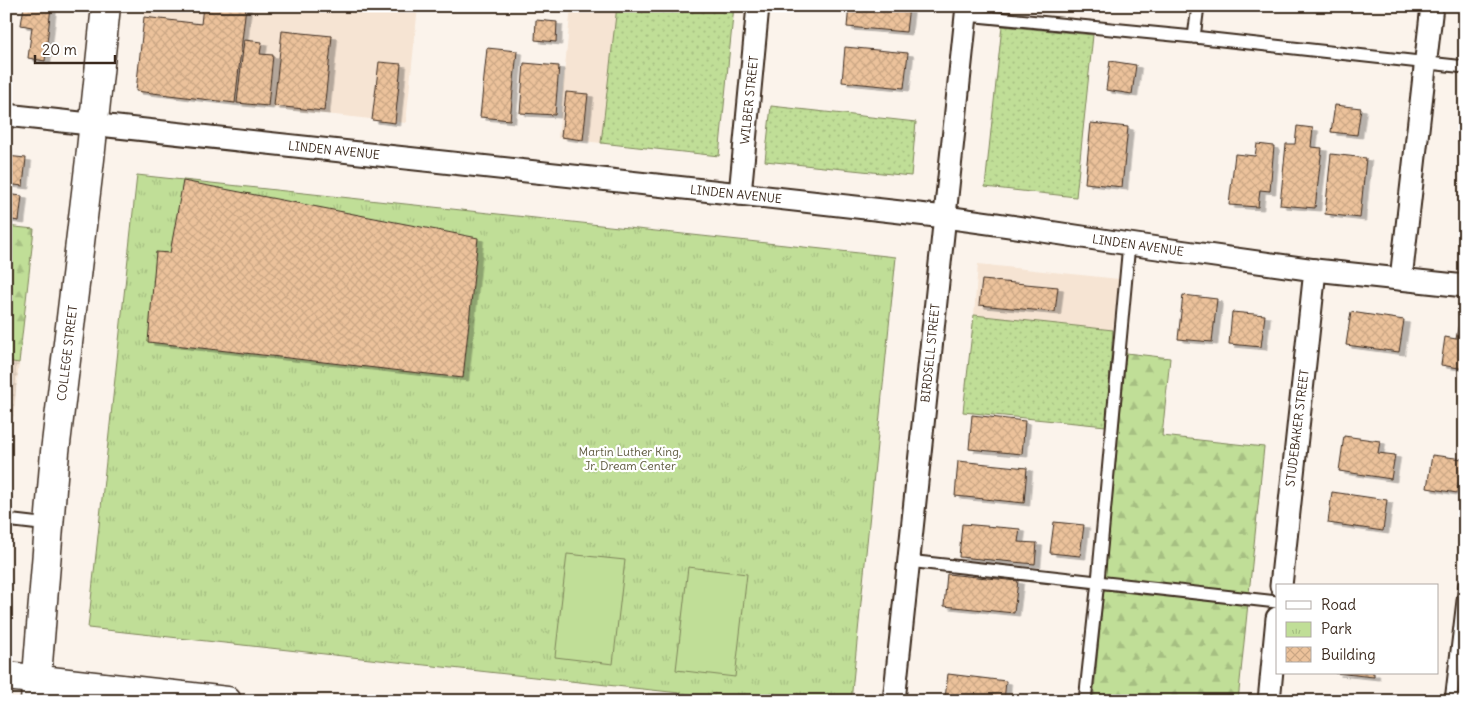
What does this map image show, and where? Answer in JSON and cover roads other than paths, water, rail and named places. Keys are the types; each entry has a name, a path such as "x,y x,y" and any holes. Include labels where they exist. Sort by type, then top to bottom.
{"street":[{"name":"COLLEGE STREET","path":"36,690 55,452 94,125 106,6"},
{"name":"WILBER STREET","path":"740,194 758,6"},
{"path":"1401,279 1432,6"},
{"name":"BIRDSELL STREET","path":"894,701 967,11"},
{"name":"LINDEN AVENUE","path":"6,115 945,217 1315,270 1465,286"},
{"name":"STUDEBAKER STREET","path":"1280,584 1315,270"},
{"path":"1269,701 1276,628"},
{"path":"6,676 36,690 227,701"}],"lane":[{"path":"1194,37 1198,6"},
{"path":"967,11 1465,68"},
{"path":"1085,701 1129,244"},
{"path":"6,520 49,525"},
{"path":"908,561 1276,602"},
{"path":"1451,701 1465,584"}],"park label":[{"name":"Martin Luther King, Jr. Dream Center","path":"630,458"}]}
